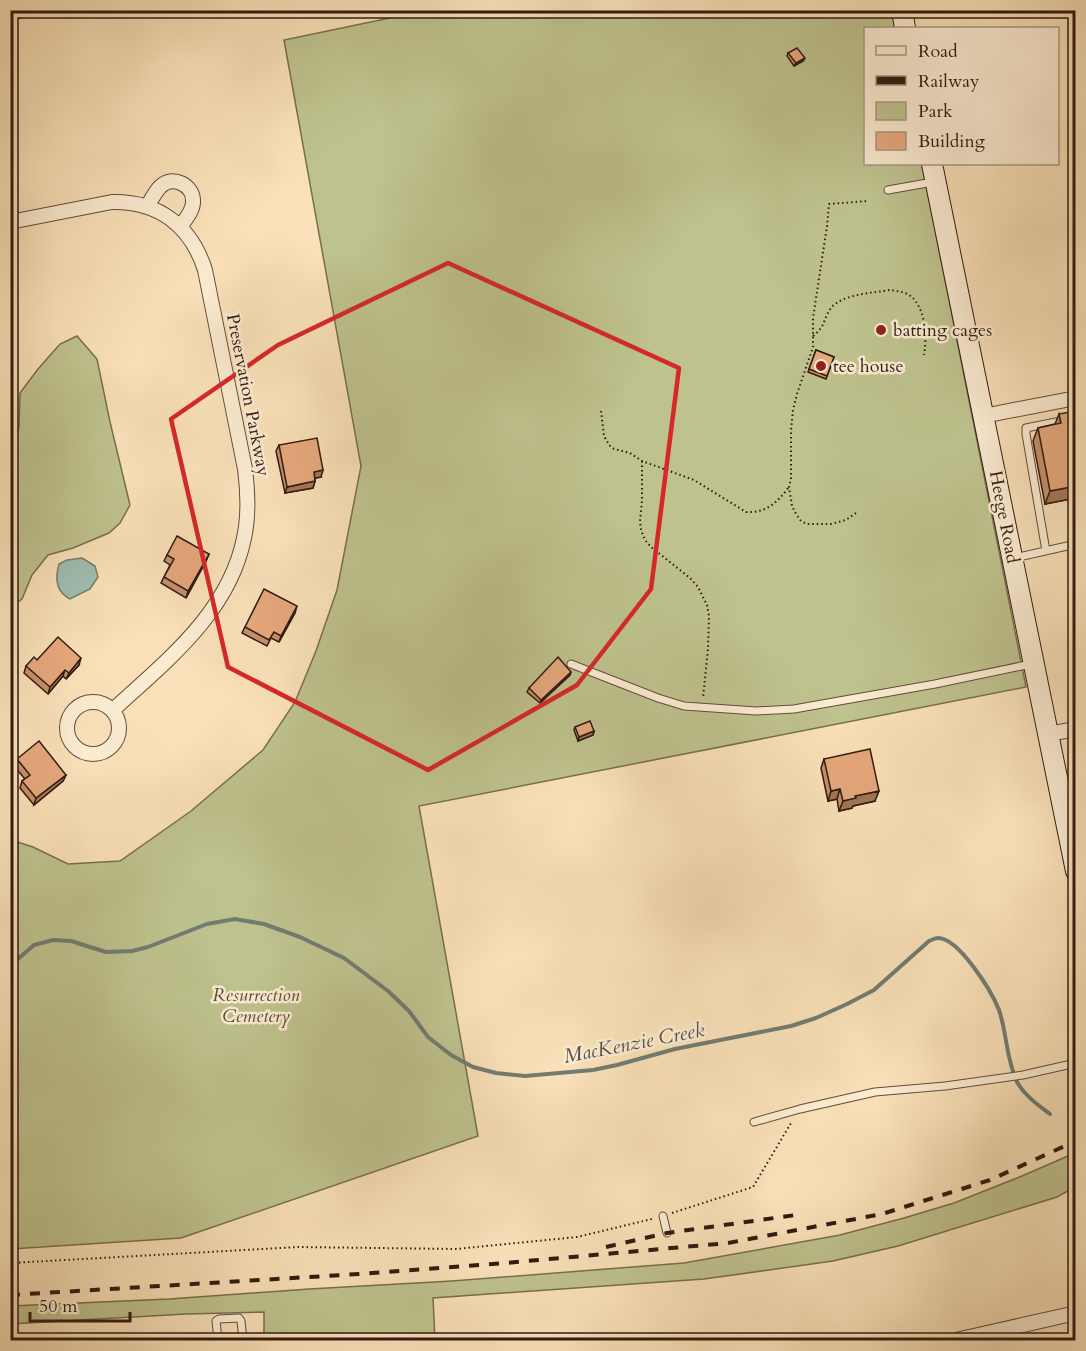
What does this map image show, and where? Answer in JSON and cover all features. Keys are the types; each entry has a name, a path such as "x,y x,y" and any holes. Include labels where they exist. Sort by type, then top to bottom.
{"street":[{"path":"10,13 25,10"},
{"path":"902,10 905,27"},
{"name":"Heege Road","path":"934,172 1076,871"},
{"path":"147,207 160,186 177,181 185,185 192,192 194,202 180,227"},
{"name":"Preservation Parkway","path":"10,222 112,202 132,203 164,215 180,227 195,246 205,270 245,469 248,505 244,538 238,560 226,588 198,629 112,710"},
{"path":"983,416 1076,398"},
{"path":"1048,734 1076,729"},
{"path":"956,1341 1076,1312"}],"lane":[{"path":"888,190 934,172"},
{"path":"1046,550 1026,428 1076,418"},
{"path":"1012,559 1076,544"},
{"path":"571,664 684,706 756,711 794,709 935,684 1033,663"},
{"path":"754,1122 876,1092 1023,1076 1076,1063"},
{"path":"663,1216 667,1233"},
{"path":"218,1341 216,1321 239,1318 243,1341"}],"path":[{"path":"856,513 846,520 831,524 807,524 801,521 792,506 789,487 791,430 797,394 813,347 813,318 829,204 868,201"},
{"path":"813,336 822,327 832,307 838,302 848,297 896,291 906,293 919,307 925,327 924,355"},
{"path":"601,411 604,436 614,449 630,453 642,461 694,480 746,512 769,508 782,497 789,487"},
{"path":"642,461 640,521 645,540 690,578 698,587 707,605 708,649 702,708"},
{"path":"10,1263 298,1247 456,1250 577,1237 663,1216 753,1187 800,1109"}],"highlighted area":[{"path":"448,263 679,368 651,589 577,685 428,770 228,667 171,419 278,345"}],"green space":[{"name":"Resurrection Cemetery","path":"428,10 892,11 895,27 864,27 864,165 922,165 1026,687 419,806 478,1136 181,1238 11,1249 11,840 33,847 68,864 120,861 191,811 263,750 295,702 337,590 361,466 284,40"},
{"path":"77,336 97,359 130,505 120,523 109,533 73,548 48,555 32,575 22,599 11,607 10,453 13,450 19,428 20,393 60,344"},
{"path":"1075,1153 1075,1187 1057,1197 898,1246 833,1261 704,1279 433,1298 435,1340 264,1340 264,1312 11,1324 11,1306 169,1299 452,1281 684,1263 840,1235 904,1218 954,1203"}],"shaded area":[{"path":"82,558 95,566 98,577 90,589 70,599 59,589 57,574 59,564 67,560"}],"building":[{"path":"797,48 805,58 796,63 788,53"},
{"name":"tee house","path":"816,350 834,357 827,376 809,369"},
{"path":"1076,411 1076,486 1050,491 1038,428 1061,423 1059,414"},
{"path":"317,438 323,470 314,472 315,481 287,487 279,445"},
{"path":"177,536 209,554 188,591 164,577 174,559 167,555"},
{"path":"264,589 297,606 281,636 274,632 269,640 245,627"},
{"path":"58,637 81,658 69,673 65,670 50,687 26,666 34,657 37,660"},
{"path":"558,657 571,672 541,700 529,688"},
{"path":"590,721 594,731 579,737 575,727"},
{"path":"39,741 66,775 36,798 22,781 30,775 17,759"},
{"path":"870,749 879,791 843,801 840,789 831,791 824,759"}],"waterway":[{"name":"MacKenzie Creek","path":"10,966 34,945 53,940 71,941 106,952 132,951 207,924 235,919 264,924 300,937 344,958 388,991 409,1011 428,1037 451,1055 473,1067 496,1073 525,1076 593,1070 675,1049 791,1026 816,1018 874,990 929,941 938,938 946,940 965,956 982,979 999,1010 1017,1082 1036,1104 1050,1114"}],"railway":[{"path":"10,1295 359,1274 728,1243 882,1214 990,1180 1076,1141"},
{"path":"606,1247 667,1233 803,1214"}],"place":[{"name":"batting cages","path":"881,330"},
{"name":"tee house","path":"821,366"}]}
